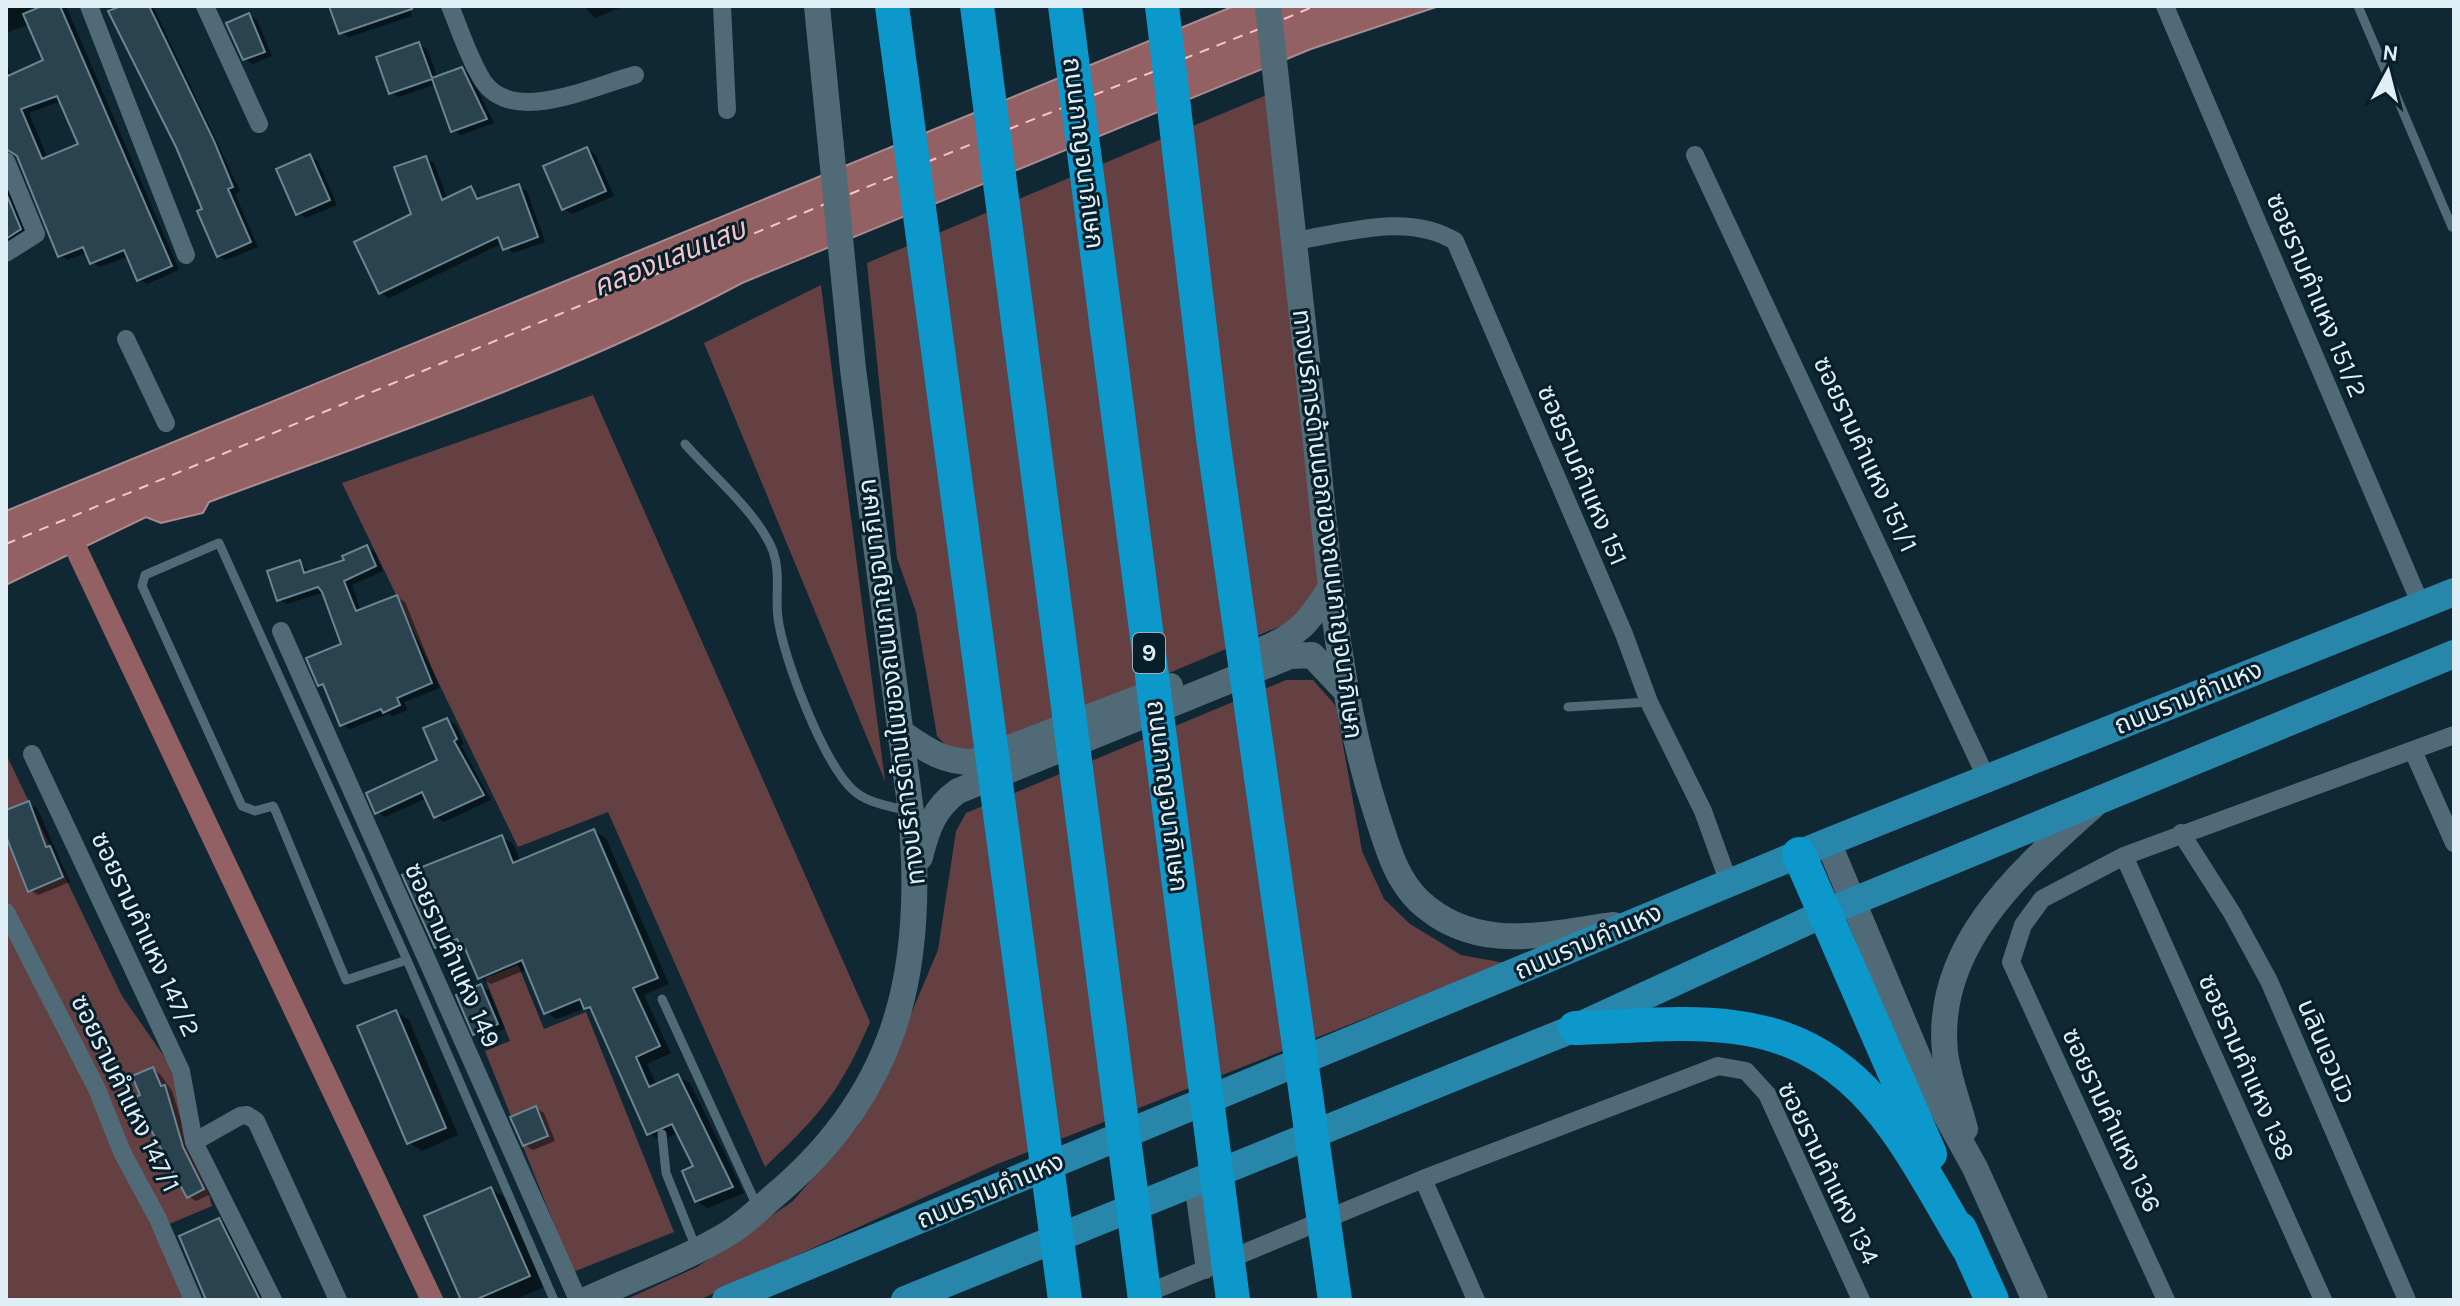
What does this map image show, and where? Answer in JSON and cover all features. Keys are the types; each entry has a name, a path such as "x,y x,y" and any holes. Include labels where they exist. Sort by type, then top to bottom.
{"highway":[{"path":"892,6 1065,1300"},
{"path":"977,6 1145,1300"},
{"name":"ถนนกาญจนาภิเษก","path":"1065,6 1233,1300"},
{"path":"1162,6 1213,438 1288,992 1335,1300"},
{"path":"1814,848 1839,907 1900,1083 1992,1300"},
{"path":"1575,1028 1732,1026 1776,1034 1816,1052 1845,1070 1870,1095 1900,1135 1968,1248"}],"main road":[{"name":"ทางบริการด้านในของถนนกาญจนาภิเษก","path":"586,1300 730,1232 828,1146 879,1067 909,978 916,872 911,812 853,369 817,6"},
{"name":"ทางบริการด้านนอกของถนนกาญจนาภิเษก","path":"1268,6 1331,587 1346,691 1356,751 1393,864 1419,900 1463,931 1517,938 1633,923"},
{"path":"900,732 931,754 952,762 973,762 1285,641 1310,621 1331,587"},
{"name":"ถนนรามคำแหง","path":"726,1300 1986,777 2454,592"},
{"path":"905,1300 1575,1028 1839,907 2094,805 2454,654"},
{"path":"916,872 928,825 942,802 958,791 1290,656 1312,655 1346,691"},
{"path":"1975,1168 1945,1053 1946,1018 1952,986 1979,924 2001,894 2094,805"},
{"path":"1839,907 1975,1168 2035,1300"}],"street":[{"path":"89,6 186,255"},
{"path":"205,6 259,124"},
{"path":"450,6 482,80 493,93 513,103 536,103 635,75"},
{"path":"722,6 727,110"},
{"name":"ซอยรามคำแหง 151/2","path":"2165,6 2421,605"},
{"name":"ซอยรามคำแหง 151/1","path":"1695,155 1986,777"},
{"path":"6,161 36,234 6,253"},
{"name":"ซอยรามคำแหง 151","path":"1294,241 1413,225 1435,229 1455,241 1624,634 1649,702 1698,799 1729,883"},
{"path":"126,339 166,423"},
{"name":"ซอยรามคำแหง 149","path":"281,631 578,1300"},
{"path":"2124,856 2454,735"},
{"path":"2413,751 2454,843"},
{"name":"ซอยรามคำแหง 147/2","path":"32,754 181,1071 194,1142 273,1300"},
{"name":"นลินเอวนิว","path":"2181,833 2232,913 2269,981 2407,1300"},
{"name":"ซอยรามคำแหง 136","path":"2124,856 2042,899 2023,925 2011,962 2166,1300"},
{"name":"ซอยรามคำแหง 138","path":"2124,856 2323,1300"},
{"name":"ซอยรามคำแหง 147/1","path":"6,912 97,1089 122,1152 158,1219 193,1300"},
{"name":"ซอยรามคำแหง 134","path":"1423,1179 1718,1066 1746,1071 1767,1094 1861,1300"},
{"path":"194,1142 240,1116 247,1115 256,1121 338,1300"},
{"path":"1132,1300 1423,1179 1476,1300"},
{"path":"1193,1182 1205,1270"}],"lane":[{"path":"2358,6 2452,227"},
{"path":"685,444 759,522 774,554 783,648 838,773 854,792 874,802 911,812"},
{"path":"407,960 346,980 273,806 255,811 242,806 142,586 145,575 219,543 407,960 554,1300"},
{"path":"1568,707 1649,702"},
{"path":"662,999 759,1209"},
{"path":"662,1134 666,1173 697,1249"}],"shaded area":[{"path":"1269,94 1320,587 1297,619 975,755 952,752 937,736 916,612 897,558 867,263"},
{"path":"821,286 885,781 704,343"},
{"path":"593,395 870,1022 849,1067 827,1101 765,1167 608,812 518,847 342,483"},
{"path":"1286,680 1313,680 1336,706 1362,851 1384,899 1410,924 1461,955 1505,963 995,1165 699,1300 625,1300 697,1267 793,1201 857,1127 887,1071 938,950 956,831 966,813"},
{"path":"6,754 122,996 175,1072 212,1206 155,1230 186,1300 6,1300"},
{"path":"518,965 544,1029 586,1012 674,1232 573,1272 485,1051 510,1041 485,978"}],"water":[{"name":"คลองแสนแสบ","path":"1234,6 1439,6 1311,49 742,283 678,316 546,375 209,502 203,513 161,523 146,517 6,585 6,511"}],"building":[{"path":"42,6 60,6 172,266 137,281 124,250 90,264 83,247 58,257 17,156 6,149 6,72 8,76 43,60 23,14","holes":["57,96 78,144 42,159 21,109"]},
{"path":"121,6 149,6 214,141 233,187 228,189 251,242 217,257 197,211 202,209 176,147 108,11"},
{"path":"329,6 412,6 412,9 339,34"},
{"path":"249,13 265,52 243,60 226,23"},
{"path":"419,42 432,78 462,67 487,119 451,132 432,79 389,94 376,57"},
{"path":"587,147 606,191 562,210 543,166"},
{"path":"310,154 330,200 296,215 276,169"},
{"path":"426,156 442,200 471,186 477,199 519,184 538,237 503,250 498,237 379,294 354,242 411,214 394,167"},
{"path":"6,193 21,229 6,239"},
{"path":"367,545 376,566 344,581 356,611 397,595 432,683 397,698 400,705 383,713 381,709 340,726 323,684 318,686 306,658 341,644 322,592 318,587 277,601 267,571 300,560 304,573 344,560 342,556"},
{"path":"447,718 457,739 454,741 484,795 434,818 422,792 375,814 366,793 437,760 423,728"},
{"path":"29,801 46,847 50,846 63,877 28,892 6,836 6,810"},
{"path":"594,829 658,978 633,988 660,1046 636,1057 649,1087 678,1074 733,1187 695,1202 682,1171 693,1166 672,1124 647,1135 590,1007 584,1009 580,999 544,1014 522,960 478,979 464,946 461,948 457,939 435,948 402,875 502,835 513,863"},
{"path":"481,984 498,1024 473,1035 456,995"},
{"path":"396,1010 446,1128 407,1144 357,1026"},
{"path":"153,1067 161,1086 165,1085 183,1147 204,1189 187,1198 134,1098 140,1095 132,1076"},
{"path":"536,1106 548,1136 523,1146 510,1117"},
{"path":"491,1187 530,1276 475,1300 461,1300 424,1216"},
{"path":"219,1218 260,1300 206,1300 179,1236"}],"waterway":[{"path":"71,538 432,1300"}],"ferry route":[{"path":"1284,19 1315,6"},
{"path":"1183,59 1259,29"},
{"path":"1094,95 1155,71"},
{"path":"1009,129 1062,108"},
{"path":"927,162 977,142"},
{"path":"850,194 899,174"},
{"path":"6,544 825,204"}]}
